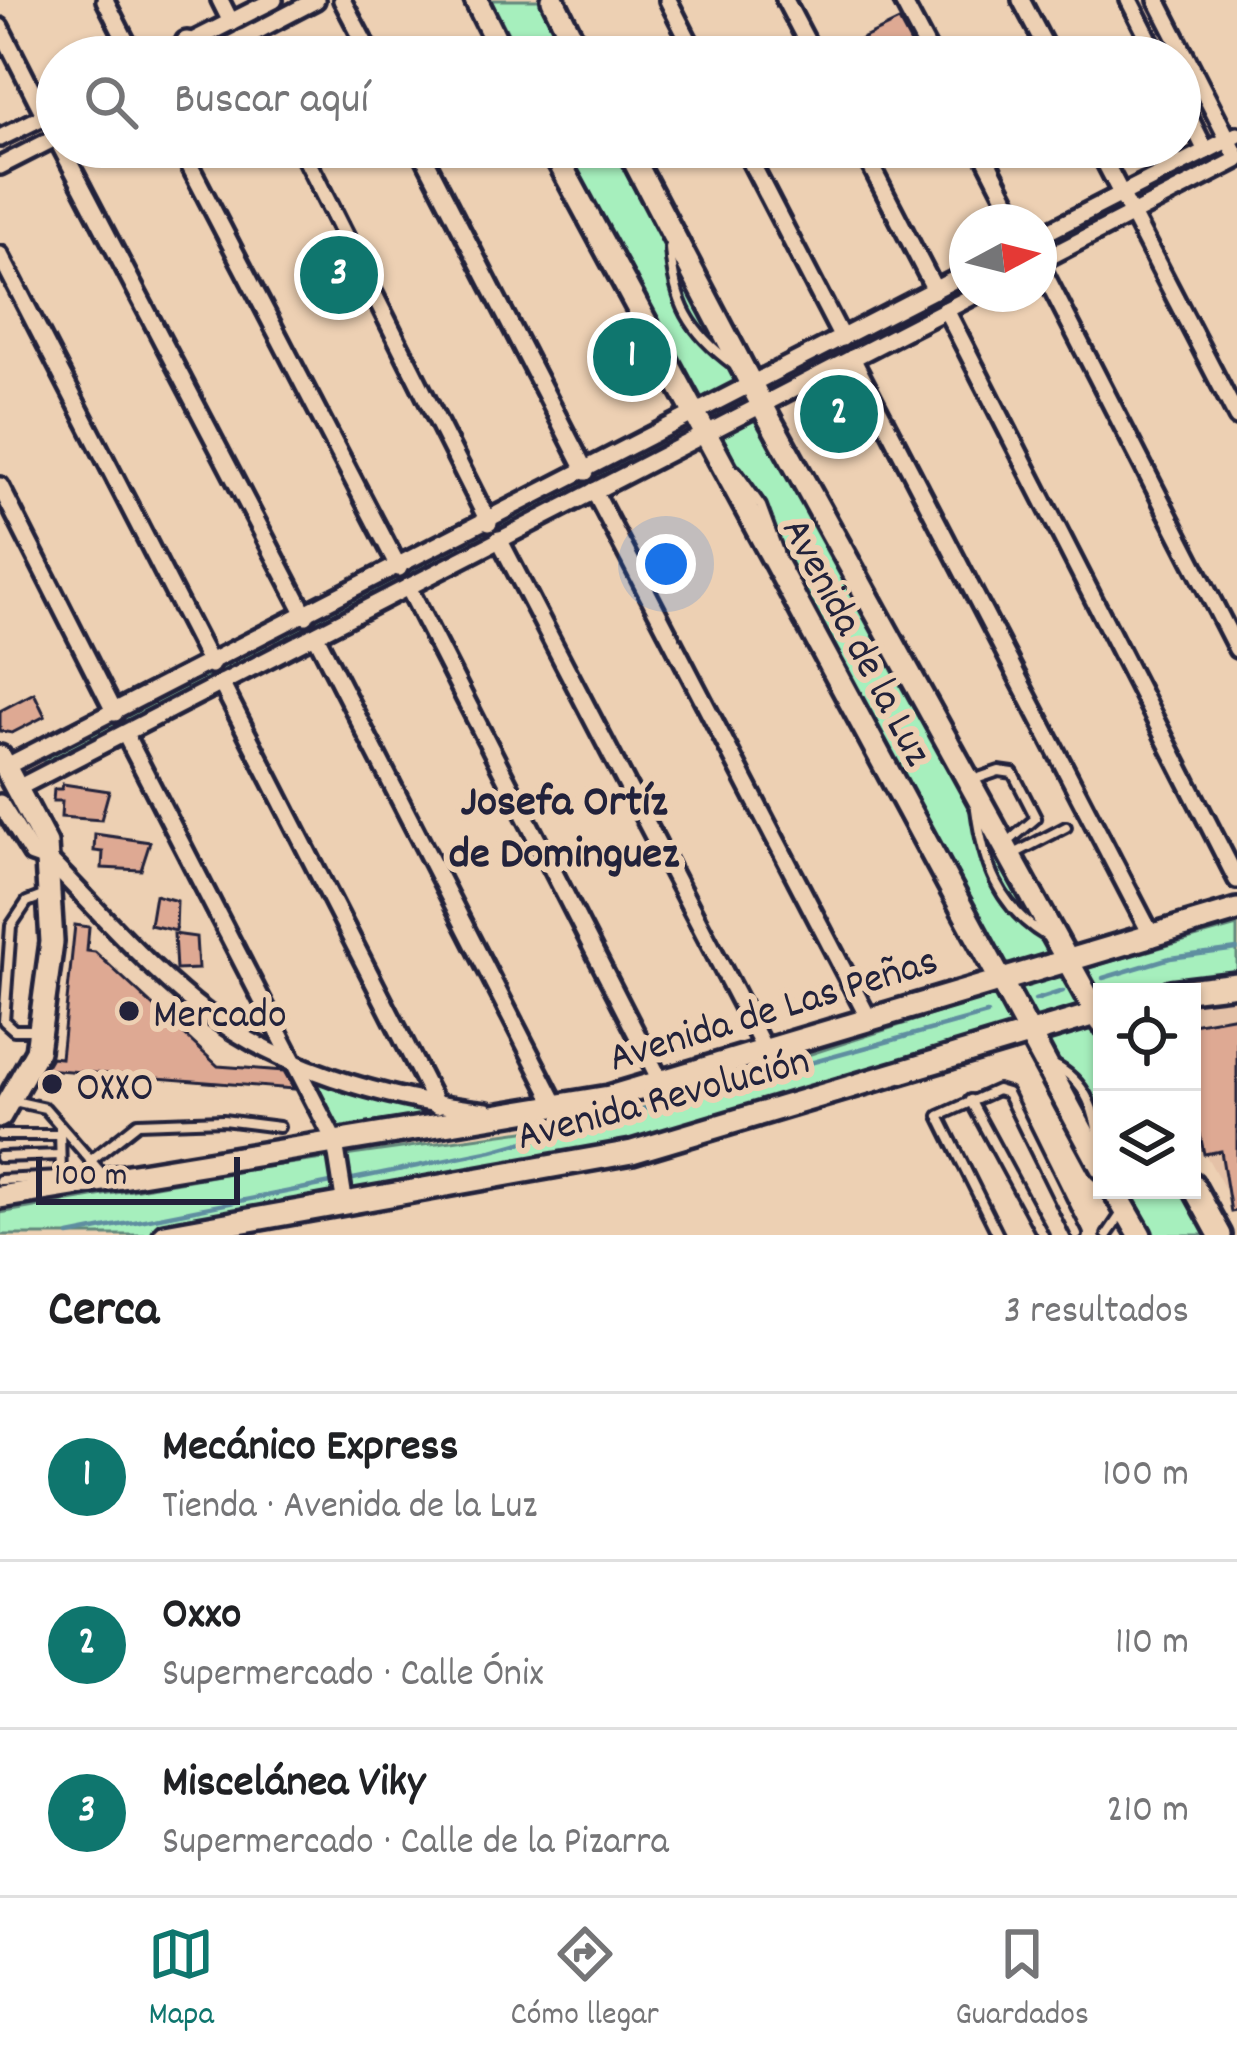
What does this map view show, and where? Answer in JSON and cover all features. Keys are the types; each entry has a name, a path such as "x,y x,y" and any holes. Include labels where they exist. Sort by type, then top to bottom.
{"main road":[{"path":"476,0 494,36"},
{"path":"553,0 571,36"},
{"name":"Avenida de la Luz","path":"562,168 1033,1029 1040,1058 1093,1153"},
{"name":"Avenida de la Luz","path":"638,168 748,397 1007,850 1056,956 1093,1012"},
{"path":"3,762 8,796 49,860 52,942 42,1030 4,1106"},
{"name":"Avenida de Las Peñas","path":"0,1197 60,1182 337,1151 496,1112 662,1084 1003,978 1056,956 1153,938 1237,910"},
{"path":"1201,985 1237,984"},
{"name":"Avenida Revolución","path":"165,1235 344,1197 632,1152 1033,1029 1093,1017"},
{"path":"1120,1199 1140,1235"},
{"path":"1200,1199 1220,1235"}],"street":[{"path":"105,0 123,36"},
{"path":"220,0 231,22"},
{"path":"211,36 274,0"},
{"path":"246,36 316,0"},
{"path":"342,0 360,36"},
{"path":"668,0 686,36"},
{"path":"785,0 804,36"},
{"path":"902,0 921,36"},
{"path":"1021,0 1040,36"},
{"path":"1129,0 1147,36"},
{"path":"1157,0 1177,36"},
{"path":"0,27 36,88"},
{"path":"1057,253 1237,158 1233,138 1201,80"},
{"path":"0,138 36,120"},
{"path":"1201,154 1233,138"},
{"path":"1201,139 1207,151"},
{"path":"0,166 36,148"},
{"path":"73,168 306,616"},
{"path":"191,168 399,568"},
{"path":"311,168 489,523"},
{"path":"430,168 586,472"},
{"path":"754,168 842,338"},
{"path":"872,168 935,290"},
{"path":"991,168 1009,204"},
{"path":"1108,168 1237,417"},
{"path":"1057,227 1172,168"},
{"path":"0,254 211,665"},
{"path":"8,796 594,491 842,338 949,283"},
{"path":"1057,297 1237,649"},
{"path":"3,762 115,713 586,472 700,423 727,398 748,397 852,358 949,308"},
{"path":"946,310 1237,880"},
{"path":"852,358 1153,938"},
{"path":"0,486 115,713"},
{"path":"594,491 870,1021"},
{"path":"500,539 766,1052"},
{"path":"408,586 662,1084"},
{"path":"269,636 279,653"},
{"path":"316,636 556,1105"},
{"path":"221,683 437,1106"},
{"path":"125,734 298,1066 337,1151 344,1197"},
{"path":"49,860 194,1003 298,1066 437,1106 496,1112"}],"lane":[{"path":"1007,850 1035,824 1035,812 1013,773 999,771 971,785 982,857 1014,917 1056,956"},
{"path":"1007,850 1066,827"},
{"path":"42,1030 7,1027 4,1012 11,926 27,902 50,893"},
{"path":"998,1235 940,1122 942,1111 997,1090 1007,1093 1077,1235"},
{"path":"970,1100 1043,1235"},
{"path":"4,1106 45,1108 107,1179"},
{"path":"90,1161 138,1124 223,1120 279,1127"},
{"path":"0,1135 60,1130"},
{"path":"0,1180 60,1182 60,1130"},
{"path":"0,1157 60,1155"},
{"path":"1107,1235 1120,1199"}],"shaded area":[{"path":"1237,959 1237,1210 1201,1147 1201,983 1156,983"}],"green space":[{"path":"491,0 542,0 561,36 509,36"},
{"path":"576,168 626,168 903,690 1066,974 1237,926 1237,983 1201,988 1201,983 1093,983 1093,1141 1035,1034 858,1097 449,1187 164,1235 0,1235 0,1213 259,1168 609,1119 1012,989 690,392"},
{"path":"678,429 684,439 280,648 275,640"},
{"path":"266,643 270,651 46,766 42,758"},
{"path":"315,1077 463,1115 339,1140"},
{"path":"1125,1199 1197,1199 1217,1235 1146,1235"}],"building":[{"path":"899,21 907,36 868,36"},
{"path":"34,693 45,716 12,733 0,731 0,711"},
{"path":"63,784 109,791 101,820 61,817 62,801 53,801 54,789 62,789"},
{"path":"95,834 150,842 141,870 102,868 103,852 94,851"},
{"path":"155,895 177,901 176,931 150,925"},
{"name":"Mercado","path":"75,925 89,927 87,951 95,952 218,1066 284,1071 294,1089 44,1069 51,1057 61,1058"},
{"path":"174,934 196,937 198,969 176,970"},
{"path":"1237,1016 1237,1211 1231,1212 1221,1151 1204,1154 1201,1139 1201,1022"}],"waterway":[{"path":"1103,978 1170,958 1237,949"},
{"path":"1035,1000 1063,991"},
{"path":"348,1180 492,1151 987,1014"},
{"path":"69,1235 336,1182"}],"place":[{"name":"Miscelánea Viky","path":"339,275"},
{"name":"Mecánico Express","path":"632,357"},
{"name":"Oxxo","path":"839,414"},
{"name":"Mercado","path":"129,1011"},
{"name":"OXXO","path":"52,1084"}],"district":[{"name":"Josefa Ortíz de Dominguez","path":"564,824"}]}
